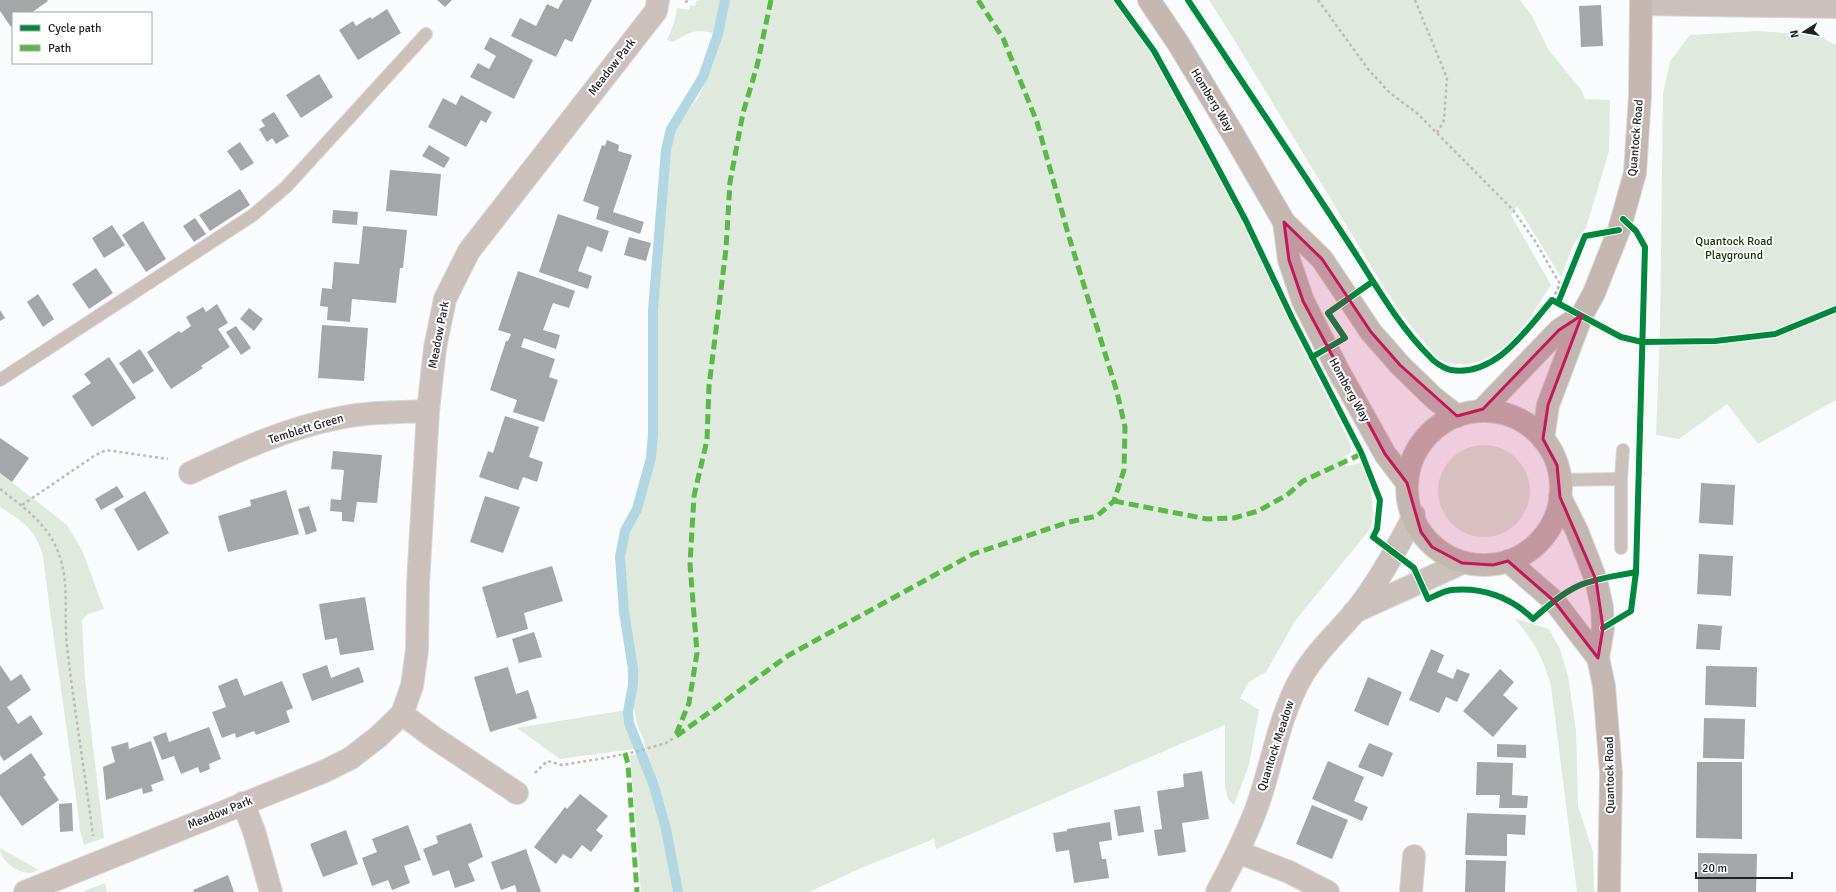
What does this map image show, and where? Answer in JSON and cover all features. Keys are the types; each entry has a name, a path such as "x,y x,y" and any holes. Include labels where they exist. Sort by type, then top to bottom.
{"main road":[{"name":"Homberg Way","path":"1149,0 1230,128 1284,222 1322,259 1371,332 1400,366 1434,398 1457,416"},
{"name":"Quantock Road","path":"1543,439 1548,405 1582,315 1594,293 1619,230 1635,173 1640,96 1641,2"},
{"name":"Homberg Way","path":"1284,222 1289,260 1303,301 1338,370 1385,454 1407,483"},
{"name":"Quantock Road","path":"1483,409 1558,330 1582,315"},
{"name":"Quantock Road","path":"1483,409 1511,413 1526,422 1543,439 1553,452 1560,488 1596,580 1602,607 1603,628 1598,658 1604,686 1611,773 1608,892"},
{"path":"1483,409 1473,410 1457,416 1430,434 1419,447 1411,464 1407,483 1414,515 1421,532 1432,547 1446,556 1462,563 1493,564 1508,561 1533,548 1548,531 1555,516 1560,488"},
{"name":"Quantock Road","path":"1508,561 1554,601 1598,658"}],"street":[{"name":"Meadow Park","path":"25,892 325,771 351,758 378,737 402,714 412,686 417,650 418,584 428,411 435,348 445,299 469,251 656,11 658,0"},
{"path":"1641,2 1836,7"},
{"name":"Temblett Green","path":"190,473 288,432 339,418 374,413 428,411"},
{"name":"Quantock Meadow","path":"1217,892 1238,852 1258,805 1286,707 1302,675 1321,648 1354,612 1395,553 1414,515"},
{"name":"Quantock Meadow","path":"1354,612 1462,563"},
{"path":"402,714 433,737 517,792"},
{"path":"243,803 254,831 271,892"},
{"path":"1238,852 1289,872 1328,892"},
{"path":"1411,892 1414,856"}],"lane":[{"path":"0,380 253,215 286,187 426,34"},
{"path":"1621,548 1621,479 1623,450"},
{"path":"1560,488 1621,479"}],"path":[{"path":"1318,0 1368,69 1389,92 1418,114 1505,201 1526,229 1560,284 1550,303 1558,303 1566,283"},
{"path":"1415,0 1447,78 1444,120 1437,133"},
{"path":"22,506 94,456 106,450 170,459 190,473"},
{"path":"0,489 39,519 50,534 57,549 66,586 67,644 94,842 94,863"},
{"path":"517,792 547,761 562,765 635,752 666,742 675,737"}],"highlighted area":[{"path":"1284,222 1322,259 1371,332 1400,365 1457,416 1483,409 1559,330 1582,315 1548,405 1543,439 1557,465 1560,497 1596,580 1603,628 1598,658 1554,601 1508,561 1493,565 1462,563 1432,547 1421,532 1407,483 1385,454 1303,301 1289,260"}],"green space":[{"path":"723,0 717,35 699,31 689,33 673,42 667,40 674,23 677,8 689,10 690,5 695,6 696,1"},
{"path":"727,0 1117,0 1150,49 1231,198 1301,346 1351,446 1351,453 1343,457 1343,463 1347,466 1361,463 1370,486 1373,511 1371,528 1295,621 1266,672 1249,682 1240,698 1259,710 1249,765 1234,805 1228,799 1225,787 1225,725 936,849 934,839 861,868 809,892 682,892 670,827 646,753 644,740 637,725 634,708 638,685 624,571 626,545 631,529 640,514 654,462 656,433 656,325 671,145 677,126 699,96 711,70 719,46"},
{"path":"1209,0 1520,0 1532,16 1548,49 1582,91 1585,99 1610,100 1609,151 1586,228 1573,245 1561,277 1517,206 1511,215 1551,285 1525,325 1502,348 1489,357 1475,362 1459,364 1448,363 1437,357 1415,331 1406,320 1357,243"},
{"name":"Quantock Road Playground","path":"1757,31 1817,35 1836,45 1836,400 1758,444 1727,404 1679,439 1656,435 1660,334 1663,94 1670,61 1690,35"},
{"path":"1484,445 1502,449 1516,459 1526,473 1530,491 1526,509 1516,523 1502,533 1484,537 1466,533 1452,523 1442,509 1438,491 1442,473 1452,459 1466,449"},
{"path":"0,473 67,525 82,550 104,609 88,614 82,620 85,680 104,838 84,845 80,830 43,556 40,546 32,532 22,522 0,507"},
{"path":"1514,618 1549,629 1560,649 1568,676 1576,731 1578,806 1593,852 1594,892 1577,892 1551,686 1545,666 1537,650 1527,634"},
{"path":"626,710 625,725 634,749 560,759 517,728"},
{"path":"630,755 638,755 654,795 662,825 673,892 641,892"},
{"path":"0,848 39,870 30,873 15,869 6,862"},
{"path":"105,883 107,892 82,892"}],"building":[{"path":"0,0 48,1 32,12 12,12 11,27 0,11"},
{"path":"437,0 452,0 445,7"},
{"path":"563,0 592,0 572,42 565,39 556,57 511,36 520,18 536,26 547,4 558,9"},
{"path":"1601,5 1603,46 1581,47 1579,6"},
{"path":"387,9 401,33 358,60 339,30 353,21 356,26 370,17 372,19"},
{"path":"490,37 533,60 514,99 470,77 478,63 489,69 496,56 484,49"},
{"path":"319,74 333,97 301,118 286,95"},
{"path":"461,95 492,112 486,123 481,120 466,147 428,127 443,98 456,105"},
{"path":"274,112 289,136 276,144 272,138 267,142 259,129 265,126 261,120"},
{"path":"607,140 619,145 618,151 632,155 613,212 644,222 640,234 596,219 599,207 583,201 602,145 605,146"},
{"path":"240,142 254,163 241,171 227,151"},
{"path":"429,145 450,158 444,168 422,156"},
{"path":"390,170 441,174 437,216 386,211"},
{"path":"240,189 250,205 210,231 199,215"},
{"path":"333,210 358,212 357,225 332,223"},
{"path":"558,214 609,231 602,252 587,246 578,271 592,276 588,289 539,272"},
{"path":"195,218 206,234 194,242 183,226"},
{"path":"143,221 166,259 146,272 122,235"},
{"path":"112,225 125,245 104,258 92,238"},
{"path":"363,226 407,230 403,268 400,268 396,303 352,299 350,322 327,320 328,307 320,306 322,288 332,289 334,262 359,264"},
{"path":"629,237 651,243 646,261 624,255"},
{"path":"96,268 113,293 89,309 72,284"},
{"path":"518,271 575,291 569,308 553,303 543,330 560,335 556,349 524,338 521,347 555,359 549,377 558,380 544,422 513,412 517,400 490,390 506,341 508,341 511,334 498,330"},
{"path":"38,294 54,319 43,327 27,302"},
{"path":"217,304 228,323 218,329 230,347 201,366 203,368 171,389 147,352 179,331 181,333 191,326 186,317 203,307 206,312"},
{"path":"249,308 263,319 254,331 240,319"},
{"path":"0,310 5,318 0,321"},
{"path":"322,325 368,328 364,381 318,378"},
{"path":"236,326 251,348 241,355 226,332"},
{"path":"140,349 154,371 133,384 119,363"},
{"path":"109,357 136,398 92,427 72,396 91,383 84,374"},
{"path":"505,416 539,427 529,457 543,462 537,482 523,477 518,490 479,477 488,451 493,453"},
{"path":"0,438 29,458 12,482 0,473"},
{"path":"333,451 382,455 377,503 357,502 354,522 342,521 342,512 330,511 331,499 341,500 344,470 331,469"},
{"path":"1701,483 1735,485 1733,525 1699,523"},
{"path":"117,486 124,497 101,510 95,499"},
{"path":"286,490 299,534 228,552 218,516 251,506 250,500"},
{"path":"145,491 169,533 138,551 114,509"},
{"path":"485,496 520,507 503,553 470,542"},
{"path":"309,506 317,531 306,535 298,509"},
{"path":"1699,554 1733,556 1731,596 1697,594"},
{"path":"552,566 563,601 524,613 528,629 497,638 482,587"},
{"path":"365,597 374,650 340,655 337,638 325,640 319,604"},
{"path":"1698,624 1722,626 1720,650 1696,649"},
{"path":"534,632 542,657 519,663 512,639"},
{"path":"1431,649 1444,655 1437,672 1453,679 1457,669 1470,674 1457,702 1446,697 1439,713 1409,700"},
{"path":"0,665 11,681 21,674 31,690 7,707 18,724 31,715 43,734 4,761 0,755"},
{"path":"327,665 331,678 359,667 364,682 312,701 302,674"},
{"path":"1706,666 1757,667 1756,707 1705,705"},
{"path":"508,667 516,694 528,690 537,718 490,732 474,677"},
{"path":"1500,669 1514,682 1503,695 1518,708 1493,737 1463,711"},
{"path":"1368,677 1402,692 1388,726 1354,711"},
{"path":"237,678 244,696 282,681 293,708 286,711 290,722 256,735 254,731 236,738 235,733 222,738 212,712 226,707 218,686"},
{"path":"1704,718 1745,719 1744,759 1703,758"},
{"path":"209,727 221,759 209,764 210,769 200,773 198,767 181,774 174,756 162,760 153,737 166,732 169,742"},
{"path":"151,741 164,780 151,785 153,791 143,794 142,788 106,800 103,767 115,762 111,747 128,742 129,749"},
{"path":"1369,743 1393,753 1383,777 1358,767"},
{"path":"1497,744 1526,745 1526,758 1497,757"},
{"path":"31,753 46,775 43,777 59,800 22,826 0,795 0,775"},
{"path":"1328,761 1364,777 1354,801 1368,807 1362,821 1312,799"},
{"path":"1477,762 1513,763 1512,795 1528,796 1527,808 1499,808 1500,795 1476,795"},
{"path":"1697,762 1742,762 1742,839 1696,838"},
{"path":"1202,771 1209,819 1182,823 1186,852 1158,856 1154,830 1162,829 1157,791 1184,787 1183,774"},
{"path":"580,794 608,816 596,830 603,836 591,852 582,845 571,859 563,854 556,864 534,847 565,807 567,809"},
{"path":"72,803 73,831 60,832 59,804"},
{"path":"1312,805 1348,820 1332,859 1296,844"},
{"path":"1140,806 1144,832 1118,836 1114,810"},
{"path":"1467,813 1526,815 1525,835 1507,834 1507,856 1465,855"},
{"path":"1110,822 1112,840 1099,842 1102,859 1106,859 1109,878 1074,883 1069,850 1056,852 1053,833 1067,831 1067,829"},
{"path":"471,823 483,857 468,864 475,881 455,888 449,870 433,876 423,849 438,843 436,836"},
{"path":"408,825 421,860 404,866 410,883 392,890 388,880 372,886 362,858 377,852 372,839"},
{"path":"346,830 358,864 323,877 310,844"},
{"path":"526,849 541,892 517,892 515,885 501,890 491,862"},
{"path":"1698,853 1757,854 1756,892 1698,892"},
{"path":"1466,860 1506,861 1505,892 1465,892"},
{"path":"228,875 234,892 194,892 193,890"}],"waterway":[{"path":"678,892 666,829 654,786 629,723 628,712 633,685 633,669 624,612 620,557 625,531 637,509 651,458 653,434 653,310 666,150 671,129 703,77 718,34 725,0"}],"marked path":[{"path":"771,0 757,66 743,113 730,182 726,249 709,386 707,440 694,496 690,564 697,653 689,703 675,737 789,655 973,554 1069,522 1097,516 1114,501 1124,470 1125,427 1117,392 1069,237 1037,122 1003,38 978,0"},
{"path":"1114,501 1207,519 1234,518 1258,511 1287,495 1303,481 1357,456 1361,452"},
{"path":"625,753 628,764 637,892"}],"cycle path":[{"path":"1117,0 1154,51 1204,142 1246,221 1292,318 1361,452 1380,500 1377,529 1373,537 1414,568 1428,599 1442,592 1451,590 1463,589 1485,592 1506,599 1533,619 1549,605 1578,586 1599,579 1636,572"},
{"path":"1188,0 1307,179 1385,301 1418,344 1432,359 1446,368 1451,370 1467,370 1482,366 1496,359 1509,349 1532,325 1552,300 1621,337 1642,342 1715,341 1775,334 1836,309"},
{"path":"1603,628 1631,611 1636,572 1645,247 1636,231 1623,219"},
{"path":"1558,303 1585,236 1619,230"},
{"path":"1312,357 1345,338 1328,313 1372,282"}]}
